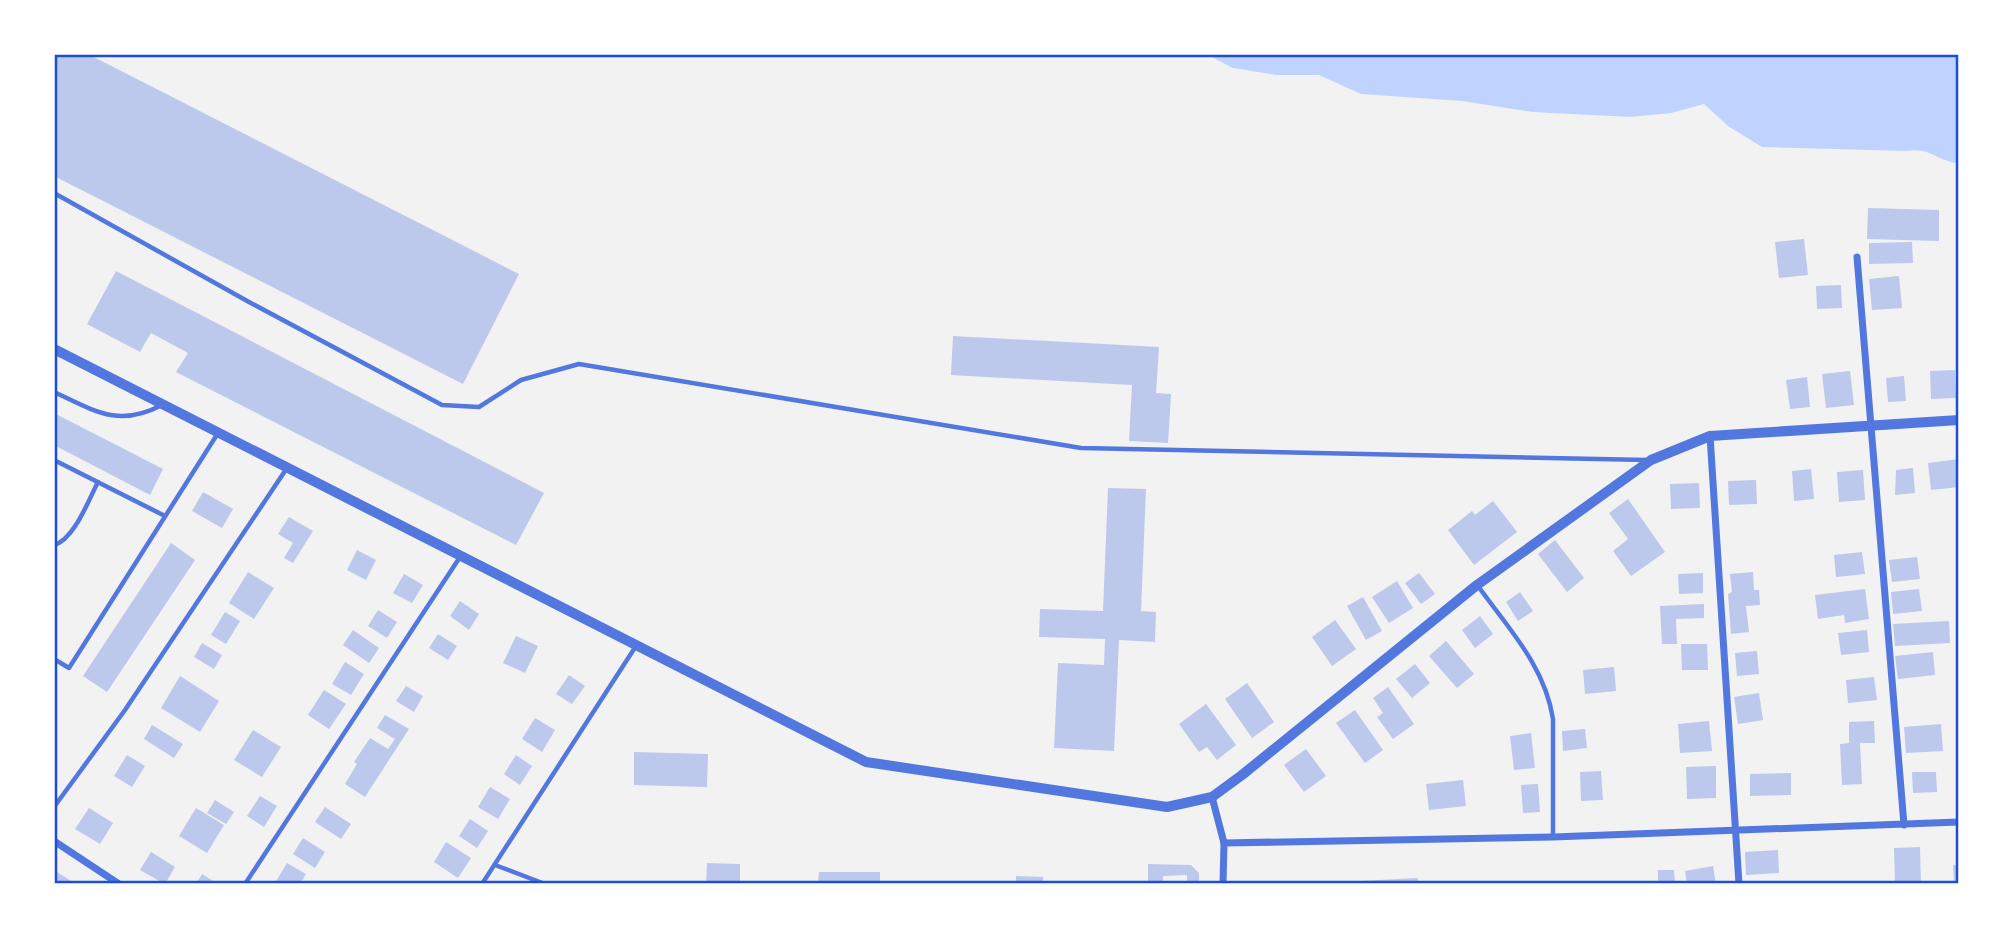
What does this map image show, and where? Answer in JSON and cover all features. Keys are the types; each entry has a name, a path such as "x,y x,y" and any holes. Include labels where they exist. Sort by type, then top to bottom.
{"street":[{"path":"1857,257 1904,824"},
{"path":"54,349 866,762 1167,807 1212,797 1477,585 1651,460 1710,436 1959,420"},
{"path":"1710,436 1739,884"},
{"path":"1212,797 1224,843 1223,884"},
{"path":"1224,843 1553,837 1959,822"},
{"path":"54,841 119,884"}],"lane":[{"path":"54,193 249,302 442,405 479,407 521,380 579,364 1081,448 1651,460"},
{"path":"54,392 102,414 125,417 145,414 163,404"},
{"path":"54,659 69,668 218,432"},
{"path":"54,460 165,516"},
{"path":"54,807 125,710 287,467"},
{"path":"54,545 66,539 98,482"},
{"path":"245,884 461,556"},
{"path":"1477,585 1534,664 1550,700 1553,719 1553,837"},
{"path":"482,884 636,645"},
{"path":"495,865 545,884"}],"water":[{"path":"1206,54 1959,54 1959,163 1915,150 1762,147 1728,126 1704,104 1671,113 1630,117 1533,112 1462,101 1361,94 1319,75 1276,75 1233,68"}],"building":[{"path":"54,54 88,54 519,274 463,384 54,176"},
{"path":"1868,208 1939,210 1939,241 1867,239"},
{"path":"1804,239 1808,275 1779,278 1775,242"},
{"path":"1912,242 1913,263 1869,264 1869,243"},
{"path":"116,271 544,493 516,545 176,372 188,353 151,333 140,352 87,324"},
{"path":"1899,276 1902,308 1872,310 1869,279"},
{"path":"1841,285 1842,308 1817,309 1816,286"},
{"path":"953,336 1159,347 1156,393 1171,394 1168,443 1129,441 1132,385 951,375"},
{"path":"1955,370 1956,398 1931,399 1930,371"},
{"path":"1850,371 1854,405 1826,408 1822,374"},
{"path":"1904,376 1906,401 1888,402 1886,378"},
{"path":"1807,377 1810,407 1790,409 1786,380"},
{"path":"54,413 163,469 150,495 54,445"},
{"path":"1959,459 1959,487 1931,490 1928,463"},
{"path":"1913,468 1915,493 1895,495 1896,470"},
{"path":"1811,469 1814,499 1794,501 1792,471"},
{"path":"1863,470 1865,500 1839,502 1837,472"},
{"path":"1756,480 1757,504 1729,505 1728,481"},
{"path":"1699,483 1700,508 1671,509 1670,484"},
{"path":"1108,488 1146,489 1141,611 1156,612 1155,642 1119,640 1114,751 1054,748 1058,663 1104,665 1105,639 1039,637 1040,609 1103,611"},
{"path":"203,492 233,509 222,528 192,511"},
{"path":"1628,499 1665,552 1631,576 1613,551 1628,539 1609,513"},
{"path":"1493,501 1517,532 1474,565 1448,530 1472,511 1475,515"},
{"path":"289,517 313,531 293,563 284,558 293,543 278,534"},
{"path":"1555,540 1584,578 1567,592 1538,554"},
{"path":"171,543 195,560 107,692 83,676"},
{"path":"357,550 376,560 366,580 347,570"},
{"path":"1862,552 1865,574 1836,577 1834,555"},
{"path":"1917,557 1920,579 1892,582 1889,560"},
{"path":"248,572 274,588 254,619 229,603"},
{"path":"1753,572 1754,590 1759,590 1760,605 1746,606 1749,632 1731,634 1728,594 1732,592 1730,574"},
{"path":"1419,573 1435,594 1421,604 1405,583"},
{"path":"1703,573 1703,593 1679,594 1678,574"},
{"path":"404,574 423,585 412,603 393,593"},
{"path":"1397,581 1413,608 1389,623 1372,597"},
{"path":"1865,589 1869,619 1845,623 1844,615 1818,619 1815,595"},
{"path":"1919,589 1922,611 1893,614 1891,592"},
{"path":"1520,592 1533,611 1518,621 1506,602"},
{"path":"1363,597 1382,631 1366,640 1347,606"},
{"path":"460,601 479,614 469,630 450,616"},
{"path":"1704,604 1704,618 1676,619 1677,644 1662,644 1660,606"},
{"path":"378,610 397,622 387,638 368,626"},
{"path":"225,612 240,621 226,644 211,635"},
{"path":"1480,616 1493,634 1475,648 1462,630"},
{"path":"1335,620 1356,649 1332,666 1312,637"},
{"path":"1949,621 1950,643 1895,646 1893,624"},
{"path":"353,630 379,648 369,663 343,645"},
{"path":"1867,630 1869,652 1841,655 1838,633"},
{"path":"438,634 457,646 448,660 429,648"},
{"path":"516,636 538,646 525,673 503,663"},
{"path":"1446,641 1474,674 1457,688 1429,656"},
{"path":"202,643 222,655 214,669 194,657"},
{"path":"1681,644 1707,644 1708,670 1682,670"},
{"path":"1757,651 1759,674 1737,676 1735,653"},
{"path":"1933,652 1935,675 1898,679 1895,656"},
{"path":"345,662 364,674 351,695 332,684"},
{"path":"1415,664 1430,683 1412,698 1396,679"},
{"path":"1614,667 1616,691 1585,694 1583,670"},
{"path":"569,675 585,686 572,704 556,694"},
{"path":"180,676 219,701 200,732 161,708"},
{"path":"1874,677 1877,700 1848,703 1846,680"},
{"path":"1247,683 1274,722 1252,738 1225,699"},
{"path":"406,686 423,696 414,712 396,701"},
{"path":"1388,687 1414,724 1393,739 1377,717 1383,713 1373,698"},
{"path":"324,690 346,704 329,729 308,715"},
{"path":"1759,693 1763,720 1738,724 1734,697"},
{"path":"1206,704 1236,745 1217,760 1207,747 1199,752 1179,724"},
{"path":"1355,710 1383,750 1365,763 1336,723"},
{"path":"385,715 409,729 365,797 345,784 357,764 354,762 370,738 388,749 395,739 377,728"},
{"path":"535,718 555,730 542,752 522,739"},
{"path":"1709,721 1712,751 1680,753 1678,724"},
{"path":"1874,721 1875,743 1860,743 1862,784 1842,785 1840,744 1849,743 1849,722"},
{"path":"1941,724 1943,751 1906,753 1904,727"},
{"path":"152,725 183,744 174,758 144,739"},
{"path":"1585,729 1587,748 1563,751 1562,731"},
{"path":"253,730 281,747 262,777 234,760"},
{"path":"1531,733 1535,768 1514,770 1510,736"},
{"path":"1306,749 1326,776 1304,792 1284,765"},
{"path":"634,752 708,754 707,787 634,785"},
{"path":"127,755 145,766 132,787 114,776"},
{"path":"516,755 532,766 520,785 504,774"},
{"path":"1716,766 1716,798 1687,799 1686,767"},
{"path":"1601,771 1603,800 1581,801 1580,772"},
{"path":"1912,772 1936,772 1937,792 1913,793"},
{"path":"1791,773 1791,795 1750,796 1750,774"},
{"path":"1463,780 1466,806 1429,810 1426,784"},
{"path":"1538,784 1540,812 1523,813 1521,785"},
{"path":"490,787 510,799 498,819 478,807"},
{"path":"260,796 277,806 264,827 247,816"},
{"path":"215,800 234,812 226,824 207,813"},
{"path":"325,807 351,824 341,839 315,822"},
{"path":"89,808 113,823 100,844 75,829"},
{"path":"196,808 224,825 207,853 179,836"},
{"path":"470,819 488,831 477,848 459,836"},
{"path":"303,838 325,852 315,868 293,854"},
{"path":"446,842 471,858 458,878 434,862"},
{"path":"1920,847 1921,884 1895,884 1894,848"},
{"path":"1778,850 1779,873 1746,875 1745,852"},
{"path":"151,852 175,867 165,884 140,870"},
{"path":"287,863 306,874 300,884 275,883"},
{"path":"707,863 740,864 740,884 706,884"},
{"path":"1148,864 1191,865 1199,873 1199,884 1187,884 1187,875 1163,876 1163,884 1148,884"},
{"path":"1953,865 1959,865 1959,884 1954,884"},
{"path":"1713,866 1716,884 1687,884 1685,871"},
{"path":"54,870 71,881 70,884 54,884"},
{"path":"1658,870 1674,870 1675,884 1658,884"},
{"path":"819,872 880,872 880,884 818,884"},
{"path":"202,874 218,884 196,884"},
{"path":"1016,876 1043,877 1043,884 1016,884"},
{"path":"1418,878 1418,884 1340,884 1340,882"}]}
